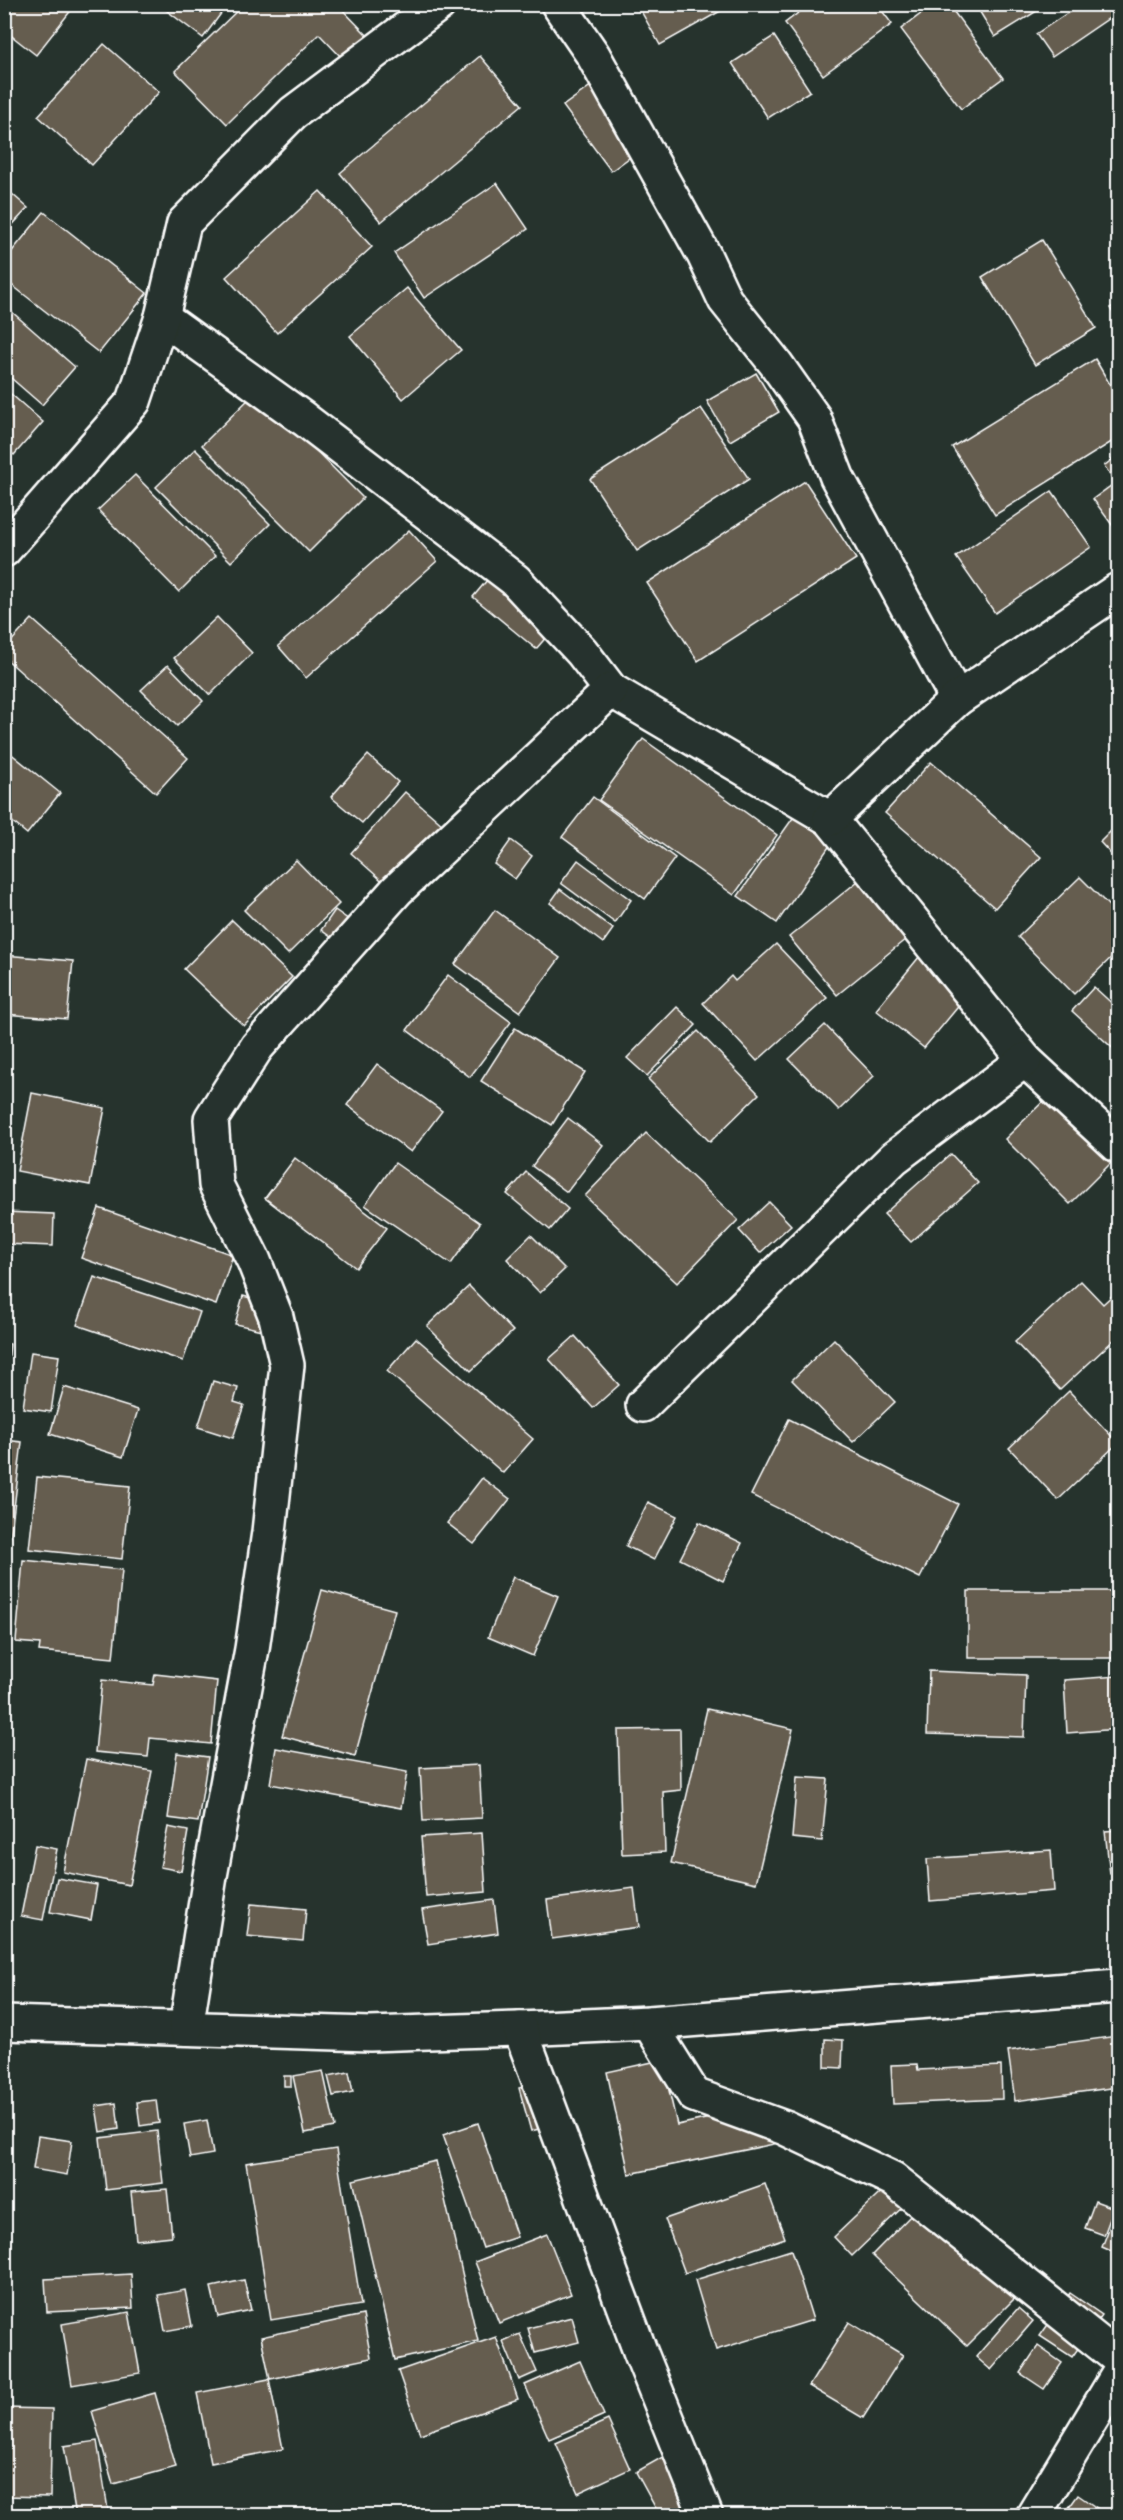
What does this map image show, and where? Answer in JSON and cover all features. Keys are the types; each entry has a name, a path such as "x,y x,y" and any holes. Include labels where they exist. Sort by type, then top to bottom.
{"street":[{"path":"4,550 134,401 162,317 184,223 292,113 439,4"},
{"path":"558,4 599,65 704,255 725,300 776,364 814,418 837,477 957,699"},
{"path":"162,317 304,419 515,580 582,652 611,690 830,819 1024,1060 1119,1146"},
{"path":"830,819 957,699 1119,590"},
{"path":"186,2028 210,1876 252,1648 269,1532 287,1365 276,1317 254,1260 216,1185 211,1119 257,1047 397,890 611,690"},
{"path":"643,1405 894,1158 1024,1060"},
{"path":"4,2023 370,2034 649,2023 1119,1986"},
{"path":"649,2023 694,2095 784,2128 893,2179 1119,2358"},
{"path":"520,2029 640,2351 706,2516"},
{"path":"1034,2516 1119,2375"}],"building":[{"path":"4,4 76,4 36,55 4,30"},
{"path":"158,4 228,4 203,38"},
{"path":"244,4 337,4 367,35 342,58 319,34 227,124 175,71"},
{"path":"637,4 733,4 660,45"},
{"path":"810,4 877,4 892,24 823,75 785,23"},
{"path":"934,4 948,4 1003,78 961,109 901,29"},
{"path":"975,4 1048,4 995,37"},
{"path":"1081,4 1118,4 1118,12 1052,57 1036,34"},
{"path":"774,36 810,91 768,118 732,63"},
{"path":"104,44 159,92 92,165 38,116"},
{"path":"480,56 522,105 381,222 340,173"},
{"path":"603,77 651,142 611,171 563,106"},
{"path":"497,183 528,229 424,298 394,253"},
{"path":"4,187 28,208 4,234"},
{"path":"320,191 372,247 277,333 226,277"},
{"path":"44,212 147,293 99,353 4,279 4,261"},
{"path":"1042,240 1096,328 1035,365 982,277"},
{"path":"407,288 461,350 403,399 350,336"},
{"path":"1118,303 1118,321 1110,308"},
{"path":"4,305 75,367 42,405 4,372"},
{"path":"1095,359 1118,398 1118,438 995,515 952,447"},
{"path":"756,373 779,412 730,441 707,401"},
{"path":"4,388 43,422 14,455 4,447"},
{"path":"257,391 363,498 309,552 202,445"},
{"path":"701,408 749,479 637,551 590,479"},
{"path":"195,449 270,524 231,562 156,487"},
{"path":"1118,455 1118,533 1093,499 1116,482 1104,466"},
{"path":"135,475 215,556 179,592 98,510"},
{"path":"805,481 856,559 698,661 647,583"},
{"path":"1052,491 1091,547 995,613 956,557"},
{"path":"409,530 437,561 306,678 278,646"},
{"path":"498,567 562,619 536,649 473,597"},
{"path":"217,617 252,653 210,695 174,658"},
{"path":"32,619 188,758 156,793 4,657 4,649"},
{"path":"168,665 203,701 177,726 141,690"},
{"path":"643,739 777,835 734,895 599,800"},
{"path":"4,748 60,793 27,834 4,815"},
{"path":"368,755 398,782 362,823 331,797"},
{"path":"931,762 1041,857 995,908 885,813"},
{"path":"405,792 444,826 389,887 351,853"},
{"path":"593,797 675,858 645,899 562,837"},
{"path":"795,815 833,841 777,923 738,896"},
{"path":"1118,824 1118,862 1100,842"},
{"path":"511,840 532,856 515,879 494,864"},
{"path":"296,860 339,904 288,954 244,910"},
{"path":"578,860 631,900 615,923 561,883"},
{"path":"1080,877 1118,915 1118,951 1074,994 1018,937"},
{"path":"858,881 906,939 837,995 789,937"},
{"path":"560,889 613,929 603,943 550,903"},
{"path":"335,910 356,925 342,945 321,930"},
{"path":"495,910 560,958 520,1012 455,964"},
{"path":"232,920 292,977 244,1026 184,969"},
{"path":"776,944 827,998 757,1061 703,1003 731,976 735,981"},
{"path":"928,946 976,985 924,1048 876,1010"},
{"path":"4,955 73,961 67,1019 4,1014"},
{"path":"448,975 511,1022 470,1077 407,1030"},
{"path":"1094,987 1118,1009 1118,1053 1072,1011"},
{"path":"677,1007 696,1025 647,1076 627,1058"},
{"path":"825,1025 874,1076 839,1110 789,1059"},
{"path":"515,1028 585,1072 552,1125 481,1081"},
{"path":"698,1031 759,1094 710,1142 648,1079"},
{"path":"377,1064 442,1111 411,1152 347,1105"},
{"path":"1064,1081 1118,1156 1070,1204 1005,1139"},
{"path":"32,1093 105,1108 90,1185 17,1171"},
{"path":"568,1118 603,1145 567,1192 532,1166"},
{"path":"646,1133 738,1220 677,1283 585,1196"},
{"path":"951,1154 978,1183 911,1242 884,1214"},
{"path":"295,1158 387,1228 356,1268 265,1198"},
{"path":"395,1163 480,1223 451,1264 365,1205"},
{"path":"526,1172 568,1209 550,1230 507,1194"},
{"path":"769,1202 791,1225 760,1253 739,1230"},
{"path":"99,1208 233,1255 216,1305 81,1258"},
{"path":"4,1212 54,1214 53,1246 4,1244"},
{"path":"531,1235 565,1269 540,1293 507,1259"},
{"path":"94,1277 200,1312 183,1361 77,1325"},
{"path":"1081,1281 1103,1304 1115,1293 1118,1296 1118,1336 1060,1390 1015,1342"},
{"path":"469,1286 513,1331 471,1371 427,1326"},
{"path":"243,1296 277,1305 271,1332 235,1324"},
{"path":"575,1336 619,1385 593,1408 549,1359"},
{"path":"416,1338 533,1439 503,1473 387,1371"},
{"path":"834,1339 895,1402 853,1442 792,1380"},
{"path":"4,1343 10,1344 6,1381 4,1381"},
{"path":"31,1352 59,1356 51,1412 23,1408"},
{"path":"213,1381 238,1388 234,1402 244,1405 233,1438 198,1427"},
{"path":"64,1387 138,1410 123,1457 50,1434"},
{"path":"1069,1391 1118,1443 1058,1500 1009,1448"},
{"path":"789,1419 958,1504 920,1578 751,1495"},
{"path":"4,1440 22,1442 10,1541 4,1540"},
{"path":"37,1477 130,1486 122,1559 29,1549"},
{"path":"482,1478 510,1499 474,1544 447,1523"},
{"path":"648,1502 677,1516 654,1560 626,1546"},
{"path":"699,1522 742,1543 723,1581 680,1559"},
{"path":"23,1560 122,1570 113,1658 39,1651 40,1644 16,1642"},
{"path":"4,1563 8,1564 4,1589"},
{"path":"513,1577 558,1596 533,1656 488,1637"},
{"path":"322,1590 395,1610 355,1756 282,1736"},
{"path":"968,1591 1118,1591 1118,1658 968,1658"},
{"path":"929,1671 1026,1675 1024,1737 927,1734"},
{"path":"155,1674 217,1681 211,1744 150,1738 148,1757 95,1752 102,1680 153,1685"},
{"path":"1118,1676 1118,1729 1067,1733 1064,1680"},
{"path":"707,1709 793,1729 756,1883 671,1863"},
{"path":"680,1729 681,1790 663,1792 665,1852 622,1854 618,1730"},
{"path":"276,1748 407,1772 401,1808 270,1784"},
{"path":"177,1753 208,1757 198,1822 168,1818"},
{"path":"86,1759 152,1771 129,1885 63,1872"},
{"path":"479,1765 482,1818 423,1821 420,1768"},
{"path":"797,1777 828,1779 822,1841 792,1838"},
{"path":"168,1827 188,1831 181,1871 160,1867"},
{"path":"1118,1830 1118,1873 1110,1874 1105,1831"},
{"path":"482,1833 486,1892 426,1897 421,1837"},
{"path":"35,1845 57,1849 43,1920 21,1916"},
{"path":"1051,1850 1054,1891 930,1901 927,1859"},
{"path":"57,1878 97,1885 91,1920 50,1912"},
{"path":"634,1888 639,1927 552,1939 547,1900"},
{"path":"494,1900 498,1933 428,1944 422,1910"},
{"path":"251,1904 306,1909 303,1941 247,1936"},
{"path":"1117,2036 1118,2087 1015,2101 1008,2051"},
{"path":"825,2039 843,2040 842,2068 825,2067"},
{"path":"662,2060 677,2125 766,2106 774,2144 629,2174 607,2072"},
{"path":"917,2064 918,2070 1001,2066 1002,2099 893,2104 891,2065"},
{"path":"323,2071 335,2127 305,2133 293,2076"},
{"path":"349,2072 353,2092 333,2096 328,2076"},
{"path":"284,2076 291,2076 291,2086 284,2086"},
{"path":"551,2079 562,2123 531,2131 519,2088"},
{"path":"156,2100 159,2123 140,2126 137,2102"},
{"path":"116,2103 119,2129 100,2132 96,2106"},
{"path":"207,2120 213,2154 190,2158 184,2124"},
{"path":"478,2123 517,2237 483,2248 443,2135"},
{"path":"157,2131 163,2183 106,2190 100,2138"},
{"path":"38,2136 72,2141 67,2175 33,2169"},
{"path":"336,2149 361,2305 271,2320 246,2163"},
{"path":"436,2161 478,2341 395,2360 353,2180"},
{"path":"894,2180 912,2198 852,2256 834,2237"},
{"path":"765,2184 785,2238 685,2273 665,2219"},
{"path":"167,2189 172,2236 136,2240 131,2192"},
{"path":"1095,2201 1114,2208 1104,2235 1085,2228"},
{"path":"1118,2205 1118,2254 1102,2247"},
{"path":"920,2206 1015,2298 967,2346 872,2255"},
{"path":"547,2234 571,2294 499,2323 475,2262"},
{"path":"791,2250 813,2320 716,2350 695,2280"},
{"path":"131,2274 133,2308 47,2312 45,2279"},
{"path":"244,2280 251,2310 218,2317 211,2287"},
{"path":"185,2290 192,2326 165,2331 158,2295"},
{"path":"1070,2293 1102,2315 1072,2357 1040,2336"},
{"path":"1018,2308 1033,2321 991,2370 976,2357"},
{"path":"129,2312 140,2373 72,2385 62,2324"},
{"path":"363,2315 371,2358 270,2379 261,2337"},
{"path":"572,2317 579,2342 535,2353 528,2328"},
{"path":"849,2322 903,2355 863,2418 809,2386"},
{"path":"520,2334 537,2372 519,2380 503,2341"},
{"path":"496,2337 518,2399 420,2434 398,2371"},
{"path":"1038,2346 1062,2363 1044,2389 1020,2373"},
{"path":"580,2361 604,2415 549,2439 525,2385"},
{"path":"269,2379 283,2449 211,2463 197,2393"},
{"path":"155,2393 176,2467 113,2484 92,2411"},
{"path":"4,2408 52,2409 50,2497 4,2496"},
{"path":"608,2420 630,2469 578,2493 556,2443"},
{"path":"97,2441 109,2516 76,2516 64,2446"},
{"path":"675,2450 705,2504 685,2516 660,2516 636,2472"},
{"path":"1078,2495 1107,2515 1076,2516 1068,2509"}]}
